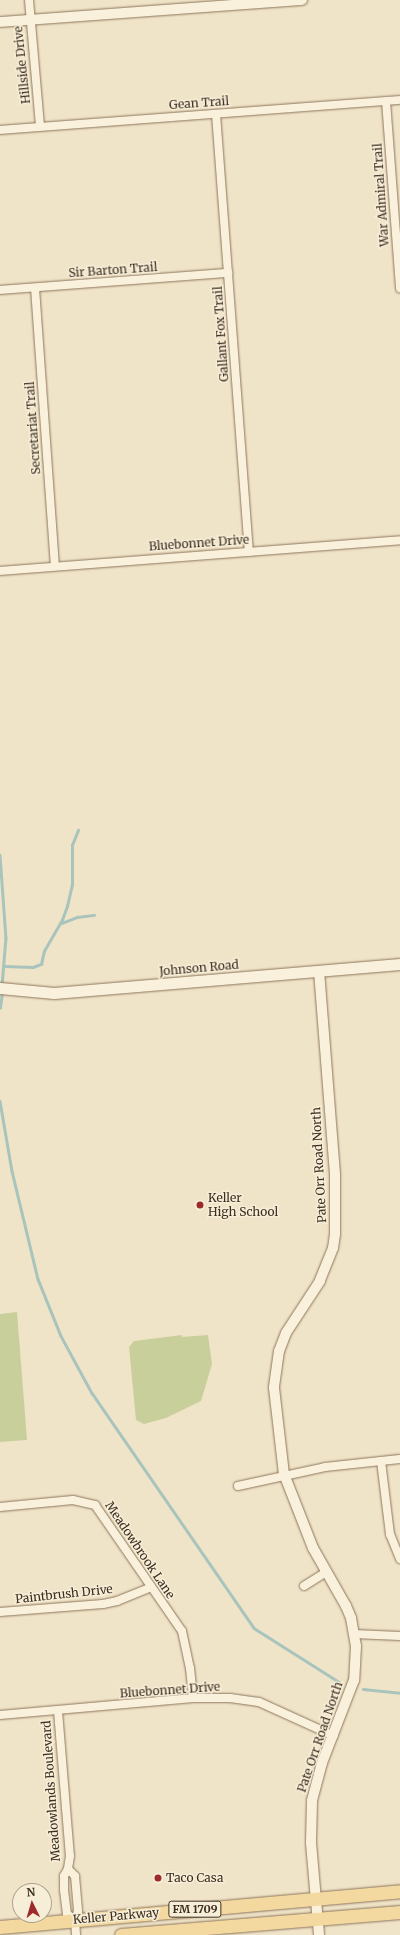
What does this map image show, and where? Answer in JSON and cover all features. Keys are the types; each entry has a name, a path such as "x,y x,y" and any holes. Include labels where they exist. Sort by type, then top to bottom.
{"main road":[{"name":"Johnson Road","path":"0,988 54,993 400,964"},
{"name":"Keller Parkway","path":"0,1927 400,1891"},
{"name":"Keller Parkway","path":"121,1935 400,1912"}],"street":[{"name":"Hillside Drive","path":"29,0 29,20 40,127"},
{"path":"0,22 257,2 302,0"},
{"name":"Gean Trail","path":"0,130 400,100"},
{"name":"War Admiral Trail","path":"386,101 400,288"},
{"name":"Gallant Fox Trail","path":"216,114 249,552"},
{"name":"Sir Barton Trail","path":"0,290 228,273"},
{"name":"Secretariat Trail","path":"35,288 55,566"},
{"name":"Bluebonnet Drive","path":"0,570 400,540"},
{"name":"Pate Orr Road North","path":"319,971 335,1175 335,1230 333,1248 320,1281 286,1333 279,1351 274,1388 284,1474 313,1548 346,1606 354,1634 356,1664 354,1680 334,1736 322,1763 312,1801 310,1825 319,1935"},
{"path":"238,1486 284,1474 325,1467 400,1459"},
{"path":"381,1461 390,1534 400,1559"},
{"name":"Meadowbrook Lane","path":"0,1507 73,1500 95,1505 182,1631 190,1668 193,1698"},
{"path":"304,1586 326,1572"},
{"name":"Paintbrush Drive","path":"0,1612 102,1604 124,1598 151,1587"},
{"path":"354,1634 400,1636"},
{"name":"Bluebonnet Drive","path":"0,1715 193,1698 230,1698 259,1702 334,1736"},
{"name":"Meadowlands Boulevard","path":"58,1711 70,1856 68,1869 64,1876 67,1914 75,1920"},
{"name":"Meadowlands Boulevard","path":"68,1869 75,1876 78,1911 75,1920 76,1935"}],"green space":[{"path":"17,1312 27,1440 0,1442 0,1314"},
{"path":"182,1335 182,1337 208,1335 212,1364 201,1401 166,1418 144,1424 136,1420 129,1347 134,1341"}],"waterway":[{"path":"4,966 33,967 41,964 44,951 62,920 67,906 72,885 72,845 78,830"},
{"path":"0,855 6,938 2,986"},
{"path":"62,923 77,917 94,915"},
{"path":"0,1008 2,991"},
{"path":"0,1101 12,1171 38,1279 61,1336 92,1393 254,1628 339,1682"},
{"path":"363,1689 400,1693"}],"place":[{"name":"Keller High School","path":"200,1205"},
{"name":"Taco Casa","path":"158,1878"}]}
